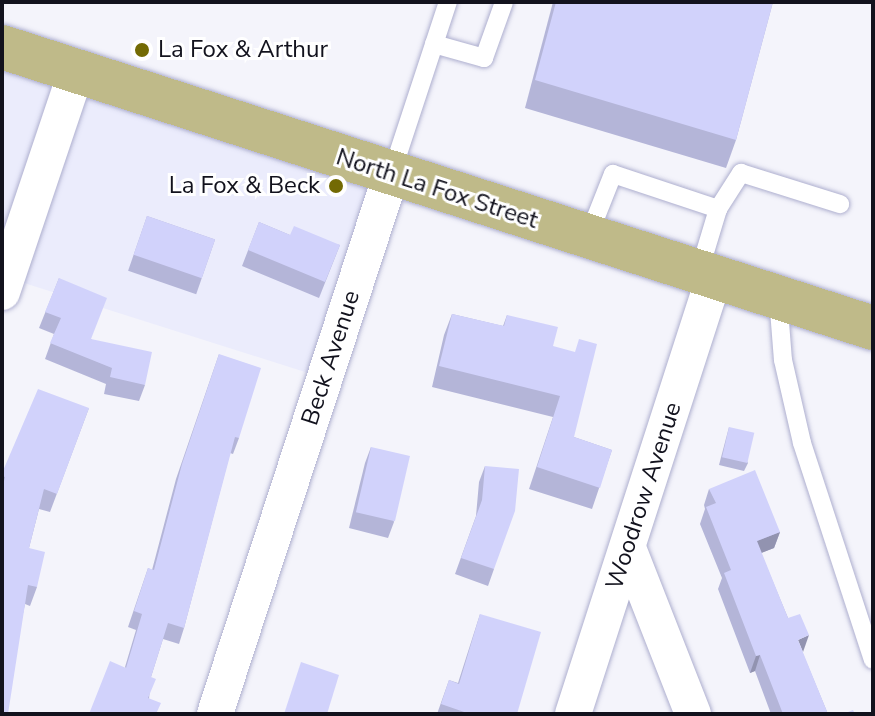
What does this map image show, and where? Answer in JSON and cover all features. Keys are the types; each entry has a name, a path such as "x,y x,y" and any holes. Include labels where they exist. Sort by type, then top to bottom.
{"main road":[{"name":"North La Fox Street","path":"2,47 873,328"}],"street":[{"path":"2,292 76,72"},
{"name":"Beck Avenue","path":"215,714 391,175"},
{"name":"Woodrow Avenue","path":"573,714 628,548 707,274"},
{"path":"628,548 693,714"}],"lane":[{"name":"Beck Avenue","path":"391,175 448,2"},
{"path":"434,44 484,58 504,2"},
{"path":"707,274 718,209 741,173 840,204"},
{"path":"588,237 613,174 718,209"},
{"path":"778,297 783,360 802,443 873,660"}],"shaded area":[{"path":"2,52 394,181 327,379 2,276"}],"building":[{"path":"556,2 773,2 736,140 535,80"},
{"path":"147,216 215,239 202,278 134,255"},
{"path":"259,222 290,235 294,226 340,245 325,282 248,250"},
{"path":"59,278 107,298 91,339 152,352 145,385 110,377 112,368 50,343 61,318 45,312"},
{"path":"452,314 504,326 507,315 558,327 553,346 575,352 579,339 597,344 574,437 612,450 600,488 537,467 560,396 439,366"},
{"path":"219,354 261,368 239,438 235,437 184,628 168,623 151,677 156,679 148,698 161,703 156,714 89,714 110,661 126,668 142,614 134,611 148,568 154,570 182,464"},
{"path":"38,389 89,408 57,494 44,489 29,548 45,552 37,587 28,585 8,714 2,714 2,489 5,477 2,473"},
{"path":"729,427 754,433 747,463 722,457"},
{"path":"371,447 410,456 395,521 356,512"},
{"path":"485,466 519,469 515,511 494,569 461,558 482,500"},
{"path":"755,470 780,532 757,541 788,618 800,614 809,635 798,640 828,714 783,714 760,655 756,656 724,573 731,570 706,507 716,503 709,489"},
{"path":"480,614 541,632 517,714 470,714 441,704 449,680 459,684"},
{"path":"301,662 339,675 327,714 284,714"}],"place":[{"name":"La Fox & Arthur","path":"142,50"},
{"name":"La Fox & Beck","path":"336,186"}]}
